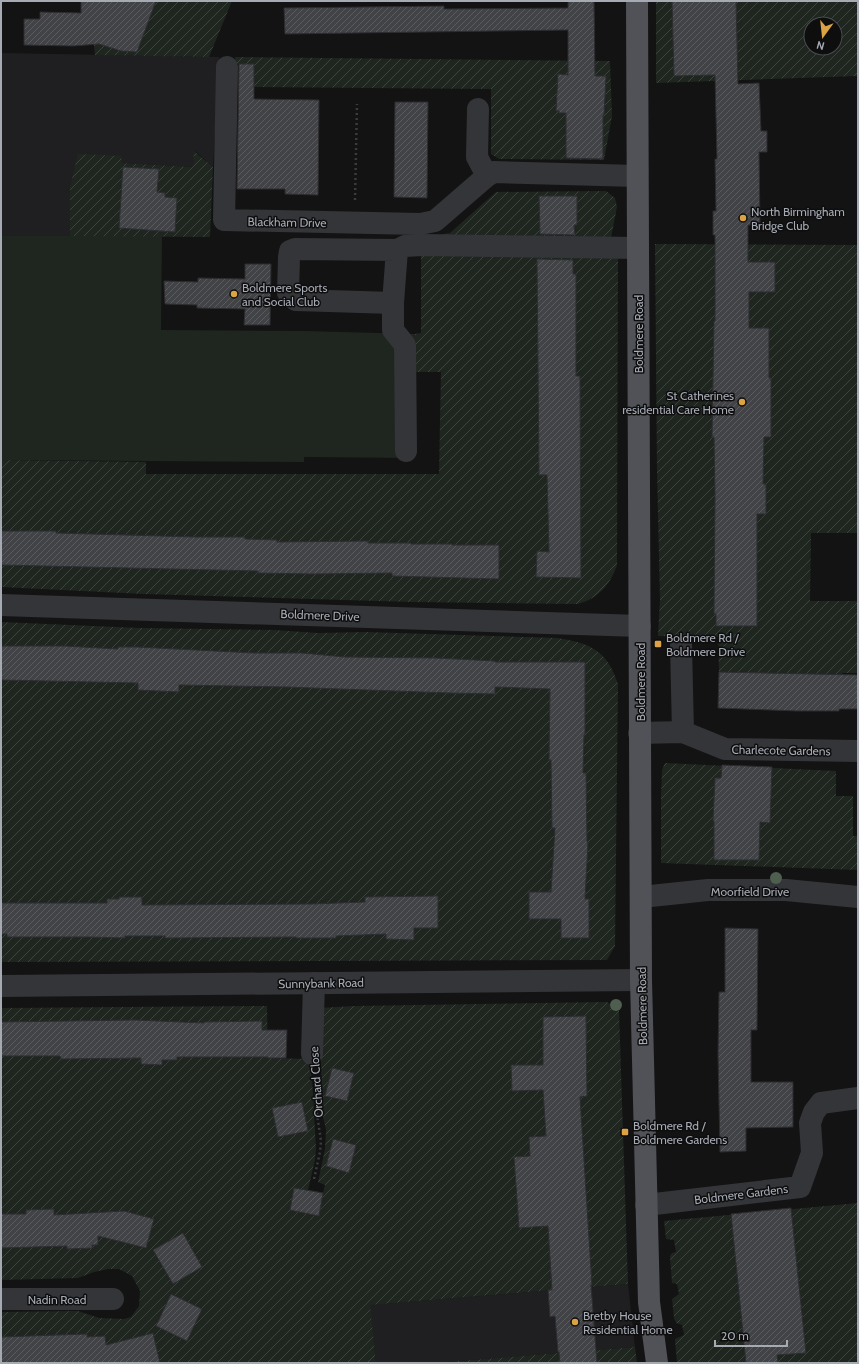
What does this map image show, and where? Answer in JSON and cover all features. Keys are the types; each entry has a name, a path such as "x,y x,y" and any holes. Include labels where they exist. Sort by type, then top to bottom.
{"main road":[{"name":"Boldmere Road","path":"637,1 641,980 649,1302 657,1363"}],"street":[{"name":"Blackham Drive","path":"227,67 224,220 420,224 435,221 487,176 494,172 637,176"},
{"path":"478,109 477,157 487,176"},
{"path":"393,302 296,300 288,293 288,257 290,252 295,249 397,250 405,246 421,245 637,248"},
{"path":"397,250 393,302 393,330 405,345 406,451"},
{"name":"Boldmere Drive","path":"1,605 640,626"},
{"path":"681,645 683,732"},
{"name":"Charlecote Gardens","path":"640,733 683,732 725,749 858,751"},
{"name":"Moorfield Drive","path":"641,897 708,890 786,890 858,897"},
{"name":"Sunnybank Road","path":"1,986 641,980"},
{"name":"Orchard Close","path":"312,1054 314,983"},
{"name":"Boldmere Gardens","path":"646,1206 800,1187 812,1153 810,1123 814,1112 821,1103 858,1098"},
{"name":"Nadin Road","path":"1,1299 113,1298"}],"path":[{"path":"354,223 357,104"},
{"name":"Orchard Close","path":"312,1054 316,1079 316,1107 320,1141 320,1152 314,1179"}],"shaded area":[{"path":"117,1 232,1 209,57 95,55 92,27"},
{"path":"656,1 858,1 858,76 656,83"},
{"path":"1,53 219,57 213,167 195,151 193,167 121,163 121,156 70,187 70,236 1,236"},
{"path":"235,57 610,61 612,116 604,160 499,159 491,154 491,89 254,87 253,65 235,64"},
{"path":"194,151 213,167 210,237 70,236 70,187 78,154 121,156 122,163 193,167"},
{"path":"606,191 615,198 617,207 611,238 422,239 450,233 496,192"},
{"path":"1,236 162,236 161,330 304,331 415,334 414,458 304,457 304,462 1,460"},
{"path":"655,244 858,245 858,533 811,533 810,601 858,601 858,673 843,673 840,675 719,672 718,637 658,636 660,600"},
{"path":"421,250 618,252 617,565 611,579 603,590 592,598 578,604 411,602 144,594 1,587 1,460 146,462 146,474 439,474 441,372 414,372 415,334 421,333"},
{"path":"1,622 139,628 274,630 318,633 365,632 557,638 579,643 596,650 603,656 614,672 618,684 615,946 607,960 1,962"},
{"path":"665,763 836,771 836,796 853,796 853,836 858,836 858,870 661,863 662,770"},
{"path":"607,1002 619,1011 628,1284 370,1305 376,1363 1,1363 1,1312 78,1311 99,1318 124,1319 131,1317 139,1306 140,1291 132,1276 119,1269 108,1269 94,1272 78,1278 1,1280 1,1008 267,1006 268,1058 309,1059 312,1079 316,1148 315,1160 308,1190 323,1193 325,1185 318,1182 325,1149 326,1130 322,1112 320,1008 354,1006"},
{"path":"858,1203 858,1363 677,1363 675,1339 684,1335 682,1325 676,1323 674,1318 672,1299 679,1294 677,1284 672,1283 670,1256 672,1253 676,1252 674,1240 666,1239 664,1221"},
{"path":"628,1284 635,1347 434,1363 376,1363 369,1305"},
{"path":"635,1347 637,1363 434,1363"}],"building":[{"path":"81,1 156,1 137,52 121,51 99,44 73,46 24,45 24,19 40,19 40,12 81,13"},
{"path":"568,1 594,1 595,76 606,76 603,115 603,159 566,158 566,113 559,113 559,111 556,111 558,74 568,75 568,30 285,34 284,8 444,6 444,9 568,8"},
{"path":"672,1 736,1 738,84 759,83 761,131 767,131 767,152 759,152 760,225 748,225 748,262 775,262 775,292 749,292 749,328 769,328 769,378 771,378 771,437 764,437 763,484 766,484 766,514 757,514 757,626 716,626 716,614 714,614 715,495 714,437 712,437 715,321 715,235 713,235 713,211 716,211 715,159 717,159 715,75 674,76"},
{"path":"239,64 254,64 254,99 319,100 318,195 285,194 285,189 237,189"},
{"path":"395,102 428,102 427,198 394,197"},
{"path":"123,167 159,169 157,192 165,193 165,197 177,198 175,232 119,228"},
{"path":"539,196 577,196 577,225 574,225 575,235 540,234"},
{"path":"537,259 573,260 573,274 576,274 576,376 580,376 581,578 536,577 537,551 549,552 547,475 539,475"},
{"name":"Boldmere Sports and Social Club","path":"245,264 271,264 270,325 244,325 245,309 197,308 197,305 165,304 164,281 198,282 198,278 245,279"},
{"path":"1,531 56,531 56,533 245,537 245,539 277,540 277,542 368,541 368,543 499,545 499,579 392,576 392,573 258,573 258,571 1,565"},
{"path":"1,646 64,646 118,649 118,647 137,647 254,653 302,653 345,657 436,658 495,662 585,662 585,734 583,773 586,773 588,842 585,899 589,899 589,938 561,938 561,919 529,919 529,892 551,892 555,828 552,828 551,760 549,760 550,689 495,687 495,694 179,685 179,692 138,690 138,683 1,680"},
{"path":"719,672 858,675 858,709 839,709 839,711 797,711 718,708"},
{"path":"722,765 772,767 770,823 760,822 759,860 714,860 713,821 715,778 721,778"},
{"path":"438,896 438,928 414,928 414,940 386,939 386,934 336,936 336,938 165,938 165,936 125,936 125,938 7,937 7,934 1,934 1,903 107,903 107,899 119,899 119,897 142,897 142,905 312,904 365,902 365,897"},
{"path":"725,928 758,929 757,1030 751,1030 751,1082 793,1082 793,1127 746,1128 746,1151 720,1152 718,1054 719,992 725,992"},
{"path":"586,1016 587,1096 580,1097 597,1363 560,1363 555,1316 550,1317 548,1290 552,1290 548,1226 519,1228 514,1157 530,1156 529,1137 546,1136 543,1090 512,1091 511,1065 543,1065 543,1017"},
{"path":"135,1020 204,1023 262,1021 262,1030 287,1030 286,1058 177,1057 177,1060 162,1060 162,1065 141,1064 141,1058 61,1059 60,1056 1,1056 1,1022"},
{"path":"332,1068 354,1073 347,1101 325,1096"},
{"path":"302,1102 308,1131 278,1137 272,1108"},
{"path":"333,1139 356,1145 349,1173 326,1166"},
{"path":"294,1188 323,1193 319,1216 290,1210"},
{"path":"791,1208 806,1353 777,1355 778,1363 746,1363 731,1214"},
{"path":"54,1209 54,1215 124,1211 154,1219 146,1248 98,1236 98,1245 92,1245 92,1248 67,1249 67,1246 1,1248 1,1214 26,1214 26,1210"},
{"path":"183,1233 202,1267 173,1284 153,1250"},
{"path":"171,1294 202,1309 187,1341 156,1326"},
{"path":"153,1333 160,1363 1,1363 1,1337 87,1334 87,1337 105,1336 106,1345"}],"place":[{"name":"North Birmingham Bridge Club","path":"743,218"},
{"name":"Boldmere Sports and Social Club","path":"234,294"},
{"name":"St Catherines residential Care Home","path":"742,402"},
{"name":"Boldmere Rd / Boldmere Drive","path":"658,644"},
{"name":"Boldmere Rd / Boldmere Gardens","path":"625,1132"},
{"name":"Bretby House Residential Home","path":"575,1322"}]}
